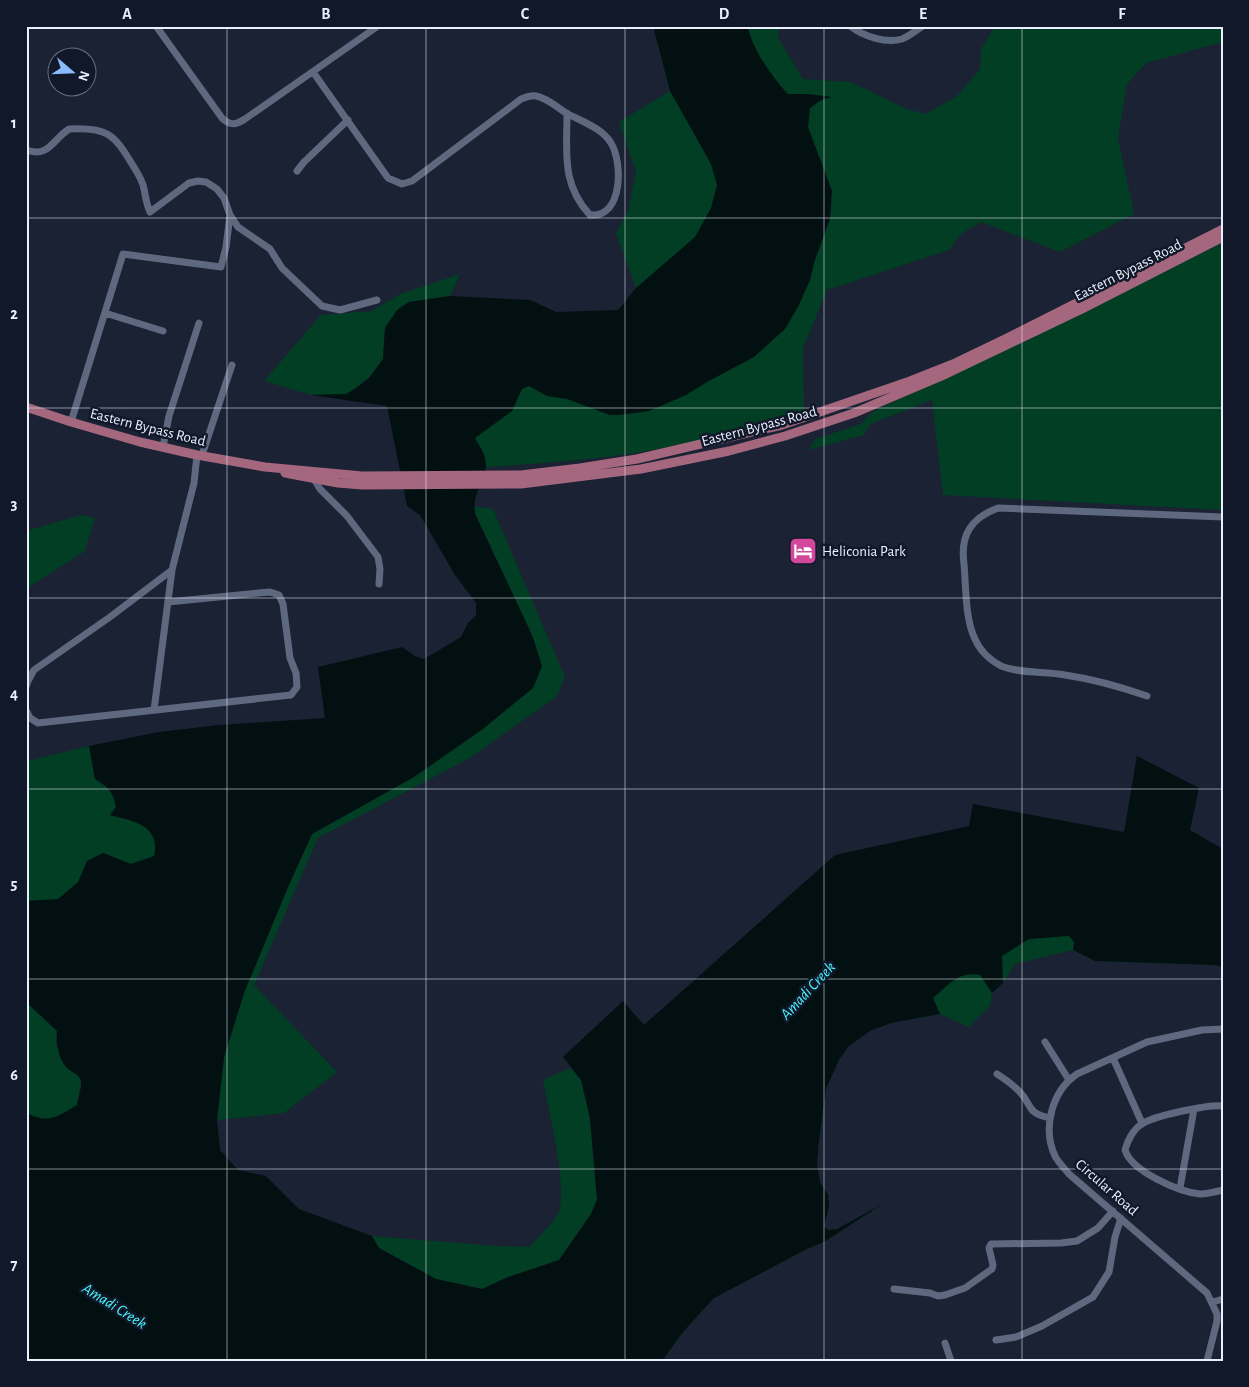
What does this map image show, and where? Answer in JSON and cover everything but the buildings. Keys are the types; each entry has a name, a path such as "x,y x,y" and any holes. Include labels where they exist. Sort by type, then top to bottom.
{"main road":[{"name":"Eastern Bypass Road","path":"522,479 637,459 802,420 953,364 1223,229"},
{"name":"Eastern Bypass Road","path":"265,467 296,476 338,483 522,479 641,469 729,451 785,436 854,413 912,390 1014,343 1223,237"},
{"name":"Eastern Bypass Road","path":"26,407 71,422 163,447 265,467 362,481"}],"street":[{"path":"156,26 173,53 226,123 238,124 378,26"},
{"path":"850,26 870,36 896,40 905,38 923,26"},
{"path":"314,72 388,178 402,184 412,181 521,99 535,95 542,98 602,133 610,141 616,154 619,172 618,188 609,206 597,216 590,215 575,196 570,179 566,151 567,113"},
{"path":"297,171 348,120"},
{"path":"26,150 39,153 49,149 55,140 69,130 100,131 110,135 119,142 141,181 144,188 144,198 150,212 189,183 198,180 206,182 224,198 230,215 238,227 270,249 282,268 322,306 340,310 377,300"},
{"path":"71,422 123,254 221,267 226,247 230,215"},
{"path":"105,313 163,331"},
{"path":"163,447 169,416 199,323"},
{"path":"154,710 172,570 200,455 232,365"},
{"path":"314,479 320,489 347,516 378,557 380,569 379,584"},
{"path":"1147,696 1078,677 1006,668 987,656 978,645 971,629 962,553 966,534 979,517 998,508 1223,517"},
{"path":"1211,518 1223,521"},
{"path":"26,687 34,670 110,617 172,570"},
{"path":"26,710 30,718 38,723 246,698 291,695 297,687 296,673 290,658 283,604 279,595 270,592 168,602"},
{"path":"1045,1042 1069,1080 1147,1042 1202,1030 1223,1030"},
{"path":"1113,1058 1142,1123"},
{"path":"998,1074 1020,1092 1033,1112 1038,1116 1050,1118"},
{"name":"Circular Road","path":"1069,1080 1056,1099 1050,1118 1050,1139 1056,1158 1069,1174 1207,1293 1212,1302"},
{"path":"1223,1106 1194,1109 1142,1123 1131,1136 1124,1150 1132,1162 1155,1178 1198,1194 1223,1190"},
{"path":"1180,1188 1194,1109"},
{"path":"894,1288 938,1296 951,1293 965,1288 992,1269 993,1265 989,1248 991,1244 1078,1241 1098,1228 1113,1211"},
{"path":"996,1340 1016,1337 1042,1326 1093,1297 1109,1272 1115,1237 1121,1218"},
{"path":"1207,1361 1217,1321 1217,1314 1212,1302 1223,1299"},
{"path":"945,1343 951,1361"}],"green space":[{"path":"653,26 711,164 717,184 723,229 618,310 636,288 616,233 628,211 636,172 619,122 670,91"},
{"path":"748,26 779,26 778,38 803,79 851,82 906,109 926,114 957,96 980,69 981,49 995,26 1223,26 1223,42 1146,63 1127,84 1118,138 1134,214 1060,252 981,222 961,234 949,250 827,290 803,348 804,412 744,429 642,452 486,467 473,506 493,509 565,677 557,696 470,758 318,838 254,985 337,1072 284,1113 217,1120 224,1057 244,993 312,834 414,777 533,688 542,666 532,635 476,516 473,507 459,438 531,382 617,395 779,95 749,36"},
{"path":"1223,238 1223,510 943,495 932,400 870,424 864,435 808,450 816,439 861,424 872,412 1108,298"},
{"path":"460,274 450,296 409,302 385,328 383,359 369,378 346,394 311,395 264,381 321,315 372,311 400,294"},
{"path":"81,515 95,518 85,551 26,589 26,531"},
{"path":"89,746 95,779 109,790 115,802 116,807 110,815 136,822 149,831 155,846 154,856 131,864 103,853 87,861 79,882 58,900 26,901 26,759 32,760"},
{"path":"1099,925 1223,967 1214,965 1095,961 1073,950 1015,964 1003,983 992,993 990,1006 968,1027 940,1014 891,1023 870,1031 849,1046 839,1060 826,1089 817,1163 820,1182 828,1195 829,1207 824,1226 828,1230 837,1229 884,1203 824,1242 714,1298 683,1332 662,1361 645,1361 830,1058 984,940"},
{"path":"26,1002 57,1031 56,1043 68,1069 78,1075 81,1081 77,1105 64,1120 26,1124"},
{"path":"570,1068 581,1080 590,1118 597,1200 591,1214 559,1260 508,1277 482,1289 436,1279 379,1248 372,1236 530,1247 556,1218 561,1203 559,1169 543,1080"}],"water":[{"name":"Amadi Creek","path":"653,26 748,26 758,53 788,94 832,97 821,100 810,108 808,127 832,191 830,219 810,280 798,307 785,329 754,357 686,395 649,411 610,415 567,399 547,396 529,386 522,389 512,411 475,438 483,452 486,463 485,473 476,496 476,516 532,635 542,666 533,688 483,729 414,777 312,834 244,993 224,1057 217,1120 220,1150 238,1170 266,1176 299,1209 372,1236 379,1248 436,1279 482,1289 508,1277 559,1260 591,1214 597,1200 590,1118 581,1080 563,1057 623,1001 644,1025 835,855 969,826 973,804 1124,832 1137,756 1199,788 1190,830 1223,849 1223,967 1214,965 1095,961 1073,950 1074,942 1069,936 1029,939 1002,956 1003,983 992,993 980,975 966,975 954,980 933,998 940,1014 891,1023 870,1031 849,1046 839,1060 826,1089 817,1163 820,1182 828,1195 829,1207 824,1226 828,1230 837,1229 884,1203 824,1242 714,1298 683,1332 662,1361 26,1361 26,1113 41,1118 53,1118 64,1113 77,1105 81,1084 79,1077 67,1068 61,1060 57,1046 57,1031 26,1002 26,901 58,899 78,882 87,861 103,853 131,864 154,856 155,846 149,831 136,822 110,815 116,807 115,802 109,790 95,779 89,746 159,732 219,725 325,718 318,667 402,647 415,656 424,659 461,637 468,623 476,615 476,603 455,575 420,515 407,506 387,406 311,395 346,394 369,378 383,359 385,328 397,310 409,302 450,296 530,300 556,312 618,310 636,288 695,237 711,208 717,185 711,164 670,91"}],"place":[{"name":"Heliconia Park","path":"803,551"}]}
